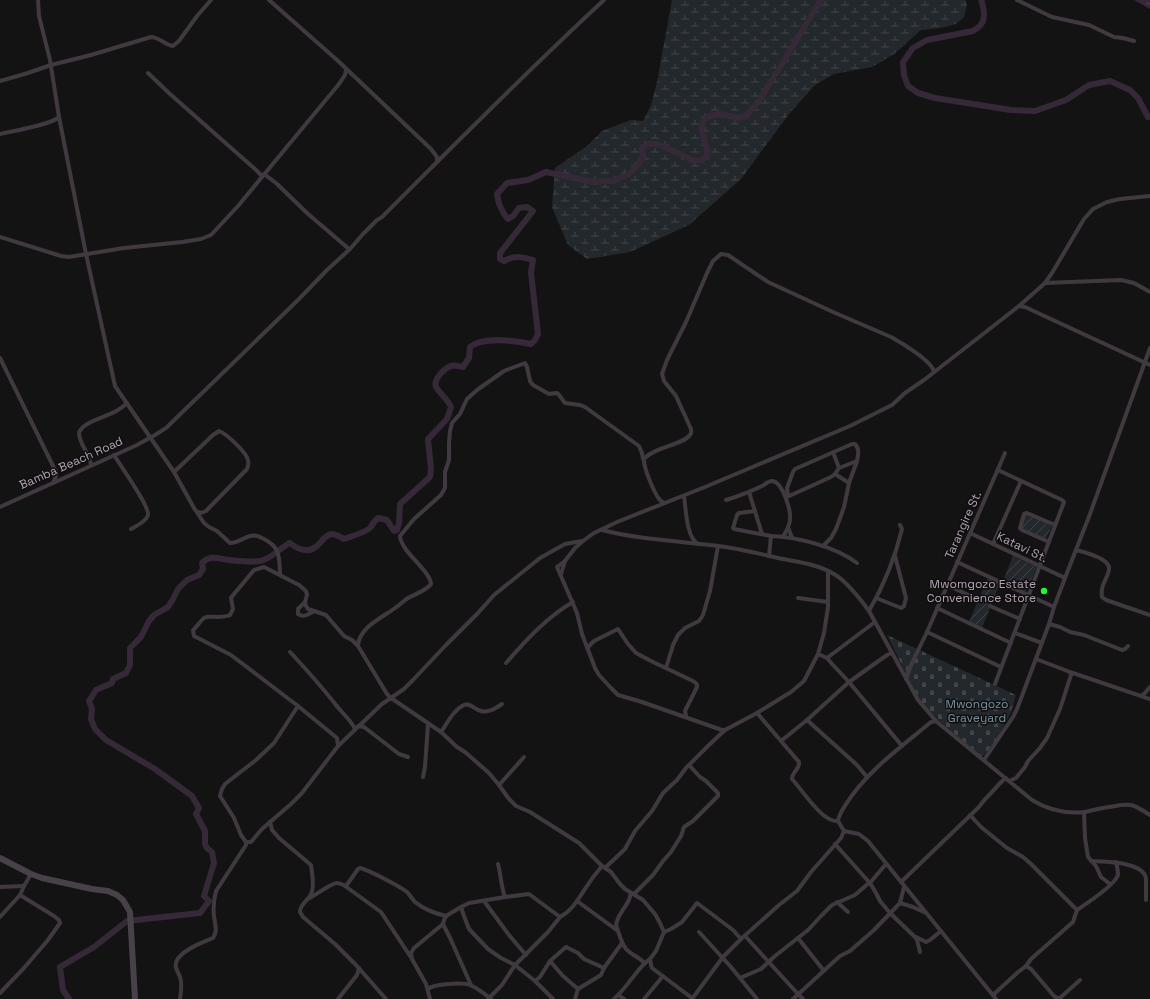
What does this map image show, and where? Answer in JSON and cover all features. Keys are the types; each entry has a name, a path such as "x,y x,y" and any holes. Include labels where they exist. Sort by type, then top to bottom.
{"main road":[{"path":"0,858 32,874 92,889 108,891 117,895 123,900 127,905 131,918 135,999"}],"street":[{"path":"38,0 39,16 50,65 86,254 115,386 174,472 204,522 230,543 238,542 252,536 258,536 269,541 277,548 280,574"},
{"path":"0,81 50,65 86,57 151,37 173,46 211,0"},
{"path":"270,0 337,60 431,149 437,157 437,161"},
{"name":"Bamba Beach Road","path":"0,507 151,438 166,428 377,220 382,217 437,161 604,0"},
{"path":"1017,0 1052,17 1089,25 1114,37 1134,41"},
{"path":"0,237 61,256 69,257 124,248 182,242 211,235 238,206 339,84 345,75 346,70"},
{"path":"148,72 170,94 263,175 276,183 348,249"},
{"path":"0,134 55,120 59,117"},
{"path":"725,730 618,694 599,675 587,648 577,613 561,574 565,561 575,548 583,541 617,522 684,496 850,426 892,405 905,393 1019,306 1045,283 1084,219 1093,209 1108,202 1120,199 1150,196"},
{"path":"644,459 651,452 678,443 690,436 691,429 679,400 664,381 662,374 707,273 713,261 720,254 728,254 768,282 891,337 906,346 932,366 934,372"},
{"path":"1045,283 1121,280 1134,284 1150,292"},
{"path":"1025,301 1025,307"},
{"path":"1019,306 1025,307 1150,365"},
{"path":"984,760 1015,713 1150,348"},
{"path":"0,358 56,472 53,483"},
{"path":"358,646 359,639 364,631 405,600 426,589 431,584 431,580 415,561 402,542 400,536 414,519 442,495 445,488 445,472 449,460 449,437 452,423 460,414 467,399 504,371 525,363 530,381 533,385 550,394 559,395 565,403 585,407 638,446 644,459 643,463 646,471 659,500 664,503"},
{"path":"91,465 90,457 81,439 79,432 80,430 123,407 127,403"},
{"path":"174,472 219,431 223,432 235,443 247,457 249,463 247,469 206,511 201,513 198,512"},
{"path":"783,537 790,521 787,488 795,469 854,444 857,447 857,461 849,483 844,507 836,529 831,538 823,546"},
{"path":"833,452 839,468"},
{"name":"Tarangire St.","path":"906,679 1005,453"},
{"path":"114,455 141,497 148,512 148,517 146,520 131,528"},
{"path":"787,496 831,477 839,468 857,461"},
{"path":"995,684 1063,503 1063,501 998,470"},
{"path":"835,474 849,483"},
{"path":"726,500 749,492 773,481 787,496"},
{"path":"993,544 1021,481"},
{"path":"749,492 762,534"},
{"path":"684,496 689,530 693,540 698,544"},
{"path":"657,506 659,500"},
{"path":"755,511 738,513 733,528 771,536 792,538 823,546 841,552 857,563"},
{"path":"1049,542 1022,530 1019,526 1024,514 1027,513 1055,525"},
{"path":"869,611 895,556 902,529 900,525"},
{"path":"788,527 792,538"},
{"path":"601,530 613,533 732,548 804,564 828,571 837,576 862,601 918,700 936,721 1032,800 1040,805 1067,813 1130,805 1139,808 1150,815"},
{"name":"Katavi St.","path":"970,533 1065,578"},
{"path":"769,556 771,536"},
{"path":"246,842 251,842 270,822 291,804 338,746 368,716 409,685 486,603 540,558 565,544 583,541"},
{"path":"666,668 673,644 678,635 684,628 699,621 703,615 710,591 718,546"},
{"path":"1076,550 1098,557 1107,562 1109,565 1109,570 1101,592 1102,597 1106,600 1150,615"},
{"path":"876,598 897,607 901,608 904,606 906,598 895,556"},
{"path":"957,562 1054,607"},
{"path":"314,611 305,616 298,614 298,609 305,602 307,595 306,591 300,585 264,567 254,570 234,594 232,598 233,610 230,615 205,618 193,630 193,633 194,636 231,655 298,706 337,738 338,746"},
{"path":"428,989 431,986 436,985 465,984 471,985 490,999 502,985 515,965 560,917 564,916 574,906 585,888 604,867 624,849 635,831 652,811 663,793 677,780 689,765 725,730 757,713 804,681 818,654 827,621 828,571"},
{"path":"947,585 977,599"},
{"path":"798,598 828,602"},
{"path":"305,602 308,609 326,615 344,636 352,640 358,646 387,694 391,698 441,732 456,747 466,752 489,773 504,794 516,806 530,812 579,842 611,872 620,884 643,900 655,914 664,932"},
{"path":"506,663 526,640 559,610 573,602"},
{"path":"990,606 1020,619"},
{"path":"937,608 1010,643"},
{"path":"826,658 875,622"},
{"path":"1049,624 1070,632 1084,635 1122,650 1128,646"},
{"path":"587,648 594,641 618,629 636,653 697,684 686,711 686,716"},
{"path":"927,632 1002,667"},
{"path":"1015,633 1042,643"},
{"path":"290,652 357,728"},
{"path":"781,741 849,682 892,653"},
{"path":"818,654 826,658 849,682 902,746"},
{"path":"1036,659 1150,700"},
{"path":"901,882 970,816 1000,783 1016,778 1025,767 1028,761 1047,738 1060,709 1071,675 1070,672"},
{"path":"1141,696 1150,687"},
{"path":"441,732 458,709 464,705 467,704 481,712 489,711 502,704"},
{"path":"246,842 220,794 226,784 256,760 274,742 298,706"},
{"path":"757,713 799,762 792,779 819,812 832,821 838,821"},
{"path":"807,720 857,765 867,777"},
{"path":"936,721 931,722 867,777 849,799 839,816 838,821 844,831 859,834 864,837 996,999"},
{"path":"423,777 428,724"},
{"path":"357,728 364,727 399,754 408,757"},
{"path":"499,785 524,757"},
{"path":"644,963 641,959 626,949 622,943 616,926 618,918 626,907 632,893 653,876 681,836 684,826 704,811 718,796 718,793 689,765"},
{"path":"1084,812 1085,838 1088,857 1096,866 1101,877 1110,884"},
{"path":"970,816 1007,848 1027,860 1077,910"},
{"path":"270,822 272,830 311,865 312,890 308,899 300,908 300,912 303,917 335,944 359,968 386,999"},
{"path":"650,959 650,965 652,968 692,998 723,957 743,937 797,891 811,872 841,838 844,831"},
{"path":"180,999 180,978 175,963 180,956 191,947 215,936 217,930 214,916 214,897 216,891 246,842"},
{"path":"836,844 869,882 880,901 890,913 915,937 926,942 941,931"},
{"path":"1091,861 1116,862 1129,865 1141,871 1145,875 1146,900"},
{"path":"993,995 1072,922 1077,910 1094,900 1117,877 1118,873 1116,862"},
{"path":"498,864 502,881 502,890 505,897"},
{"path":"740,978 761,969 808,930 837,902 855,895 886,864"},
{"path":"345,886 349,884 358,869 362,868 407,892 416,903 428,911 446,916"},
{"path":"0,917 20,895 32,874"},
{"path":"308,899 315,896 333,883 337,883 345,886 380,912 412,959 426,984 430,999"},
{"path":"0,887 24,886"},
{"path":"793,999 840,956 850,951 866,937 900,903 904,887"},
{"path":"471,985 444,924 446,916 470,903 529,894 560,917"},
{"path":"0,993 48,940 60,922 54,916 20,895"},
{"path":"577,900 618,931"},
{"path":"484,901 526,955"},
{"path":"837,902 848,912"},
{"path":"614,999 656,951 664,932 682,922 697,903 743,937 769,961 803,999"},
{"path":"900,903 926,913"},
{"path":"461,907 469,929 488,949 515,965 535,981 553,999"},
{"path":"412,959 411,953 414,948 444,924"},
{"path":"698,932 723,957 757,999"},
{"path":"915,937 920,952"},
{"path":"798,938 824,971"},
{"path":"575,999 578,989 601,975 604,968 622,943"},
{"path":"535,981 540,977 550,961 566,947 576,951 584,959 604,968"},
{"path":"550,961 578,989"},
{"path":"1026,966 1031,969 1054,996 1058,998 1060,998 1080,980"},
{"path":"338,999 357,975 359,968"},
{"path":"644,999 663,976"},
{"path":"618,995 624,999"}],"green space":[{"path":"672,0 965,0 967,5 964,17 956,24 941,28 921,30 894,54 872,67 834,74 815,85 789,114 741,179 689,225 630,252 587,259 568,245 552,207 555,168 587,146 602,131 631,120 643,121 651,105 657,82"},
{"path":"1027,515 1052,526 1046,539 1022,528 1021,526 1025,516"},
{"path":"1013,556 1037,567 1026,592 1003,581"},
{"path":"988,577 1000,583 982,628 969,622"},
{"name":"Mwongozo Graveyard","path":"887,635 1016,695 1005,724 995,741 983,756 979,755 923,704 913,688"}],"water":[{"path":"1134,0 1150,0 1150,9"}],"waterway":[{"path":"69,999 63,990 60,967 94,947 127,921 200,913 209,901 204,896 214,863 212,852 205,844 205,831 196,814 199,808 192,796 155,769 106,740 95,729 91,719 92,709 89,701 96,690 112,683 113,679 126,673 130,665 130,648 141,637 149,621 154,615 168,607 178,589 187,580 199,575 203,569 202,563 205,560 215,558 236,561 260,561 268,558 290,543 297,548 309,550 316,547 328,535 335,534 344,539 365,531 370,528 378,518 387,520 394,531 397,530 400,504 430,477 431,469 428,439 447,419 451,407 436,386 438,377 450,366 463,367 469,358 470,347 476,344 491,340 531,344 538,334 531,273 533,260 518,257 504,261 500,259 500,253 533,211 527,207 519,208 513,216 508,219 500,207 497,194 507,183 528,180 546,172 593,182 613,181 629,174 638,165 643,156 642,148 648,144 658,144 693,161 702,160 707,156 707,150 701,127 704,120 709,116 722,114 737,118 746,116 759,101 821,0"},
{"path":"981,0 984,13 983,19 982,24 976,29 973,31 927,40 913,48 903,62 904,75 908,86 918,93 935,98 1011,110 1035,111 1066,100 1089,85 1110,81 1130,90 1138,98 1148,117 1150,117"}],"place":[{"name":"Mwomgozo Estate Convenience Store","path":"1044,591"}]}
